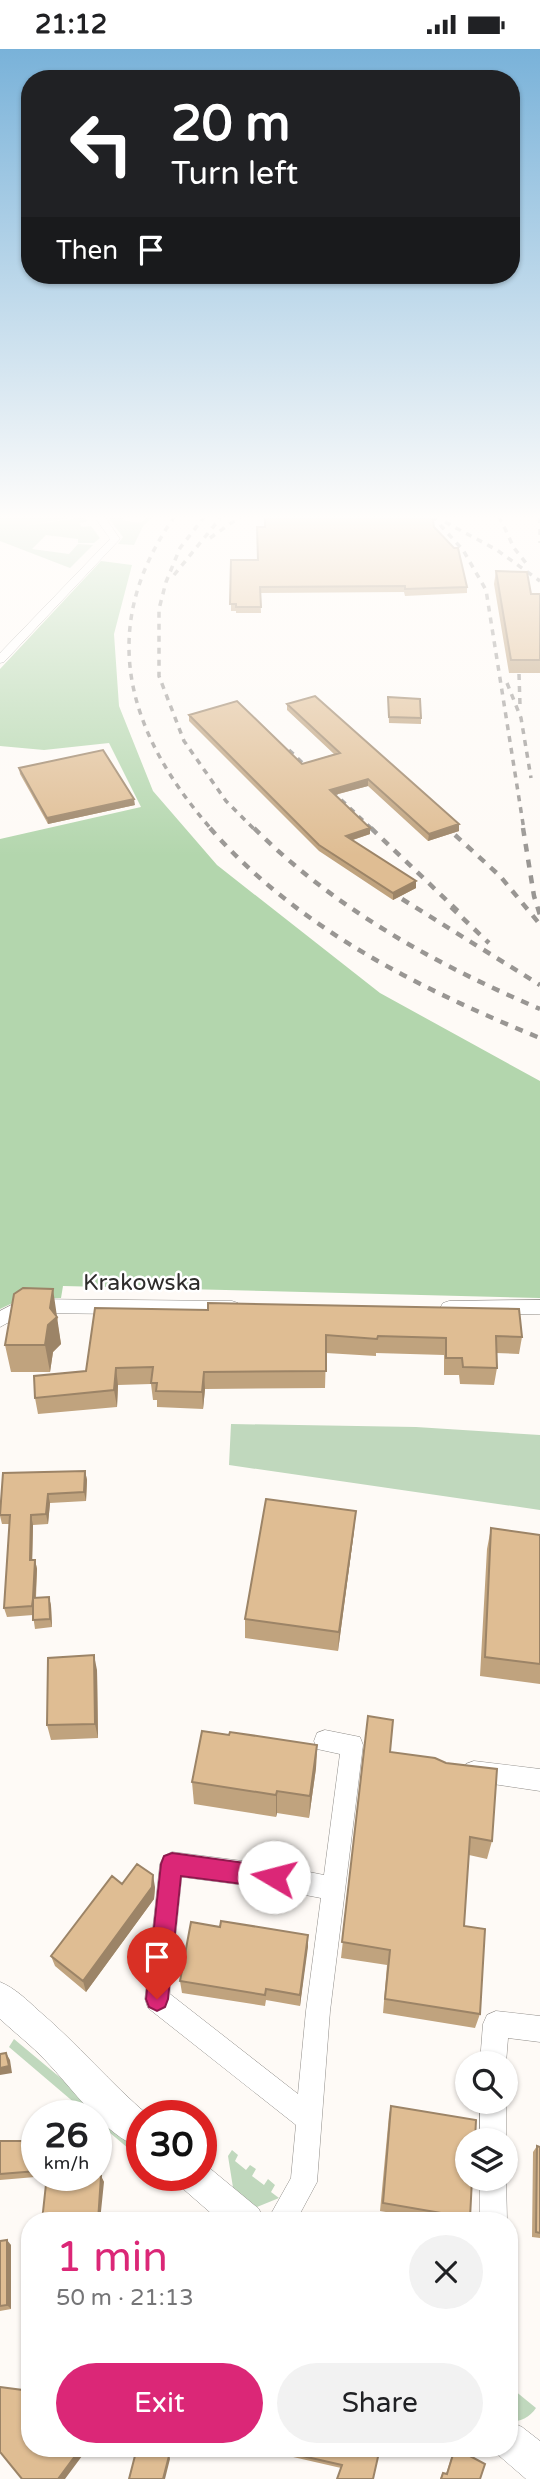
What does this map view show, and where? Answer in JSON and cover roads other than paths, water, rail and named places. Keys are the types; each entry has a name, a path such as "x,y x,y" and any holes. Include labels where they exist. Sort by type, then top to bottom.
{"street":[{"path":"0,660 29,629"},
{"name":"Krakowska","path":"0,1320 23,1306 253,1309"},
{"path":"428,1309 540,1307"},
{"path":"286,2212 304,2182 318,2011 352,1745 325,1741"},
{"path":"454,1769 540,1780"},
{"path":"310,2120 157,1999 172,1864 274,1877 335,1889"},
{"path":"0,1998 55,2046 126,2119"},
{"path":"494,2051 496,2024 540,2029"},
{"path":"212,2191 236,2212"},
{"path":"494,2191 494,2212"},
{"path":"518,2448 540,2466"}],"railway":[{"path":"130,629 132,679 142,718 159,756 212,830"},
{"path":"159,629 159,676 184,741 226,801 255,830"},
{"path":"492,629 524,830"},
{"path":"519,674 520,705"},
{"path":"507,683 521,718 531,778"},
{"path":"289,750 373,830"},
{"path":"210,828 244,864 281,896 363,952 450,999 540,1038"},
{"path":"254,828 318,884 388,932 462,973 540,1009"},
{"path":"371,828 459,912"},
{"path":"523,828 534,896 540,915"},
{"path":"455,835 500,876 538,922"},
{"path":"402,899 540,985"},
{"path":"451,907 489,943"}]}
